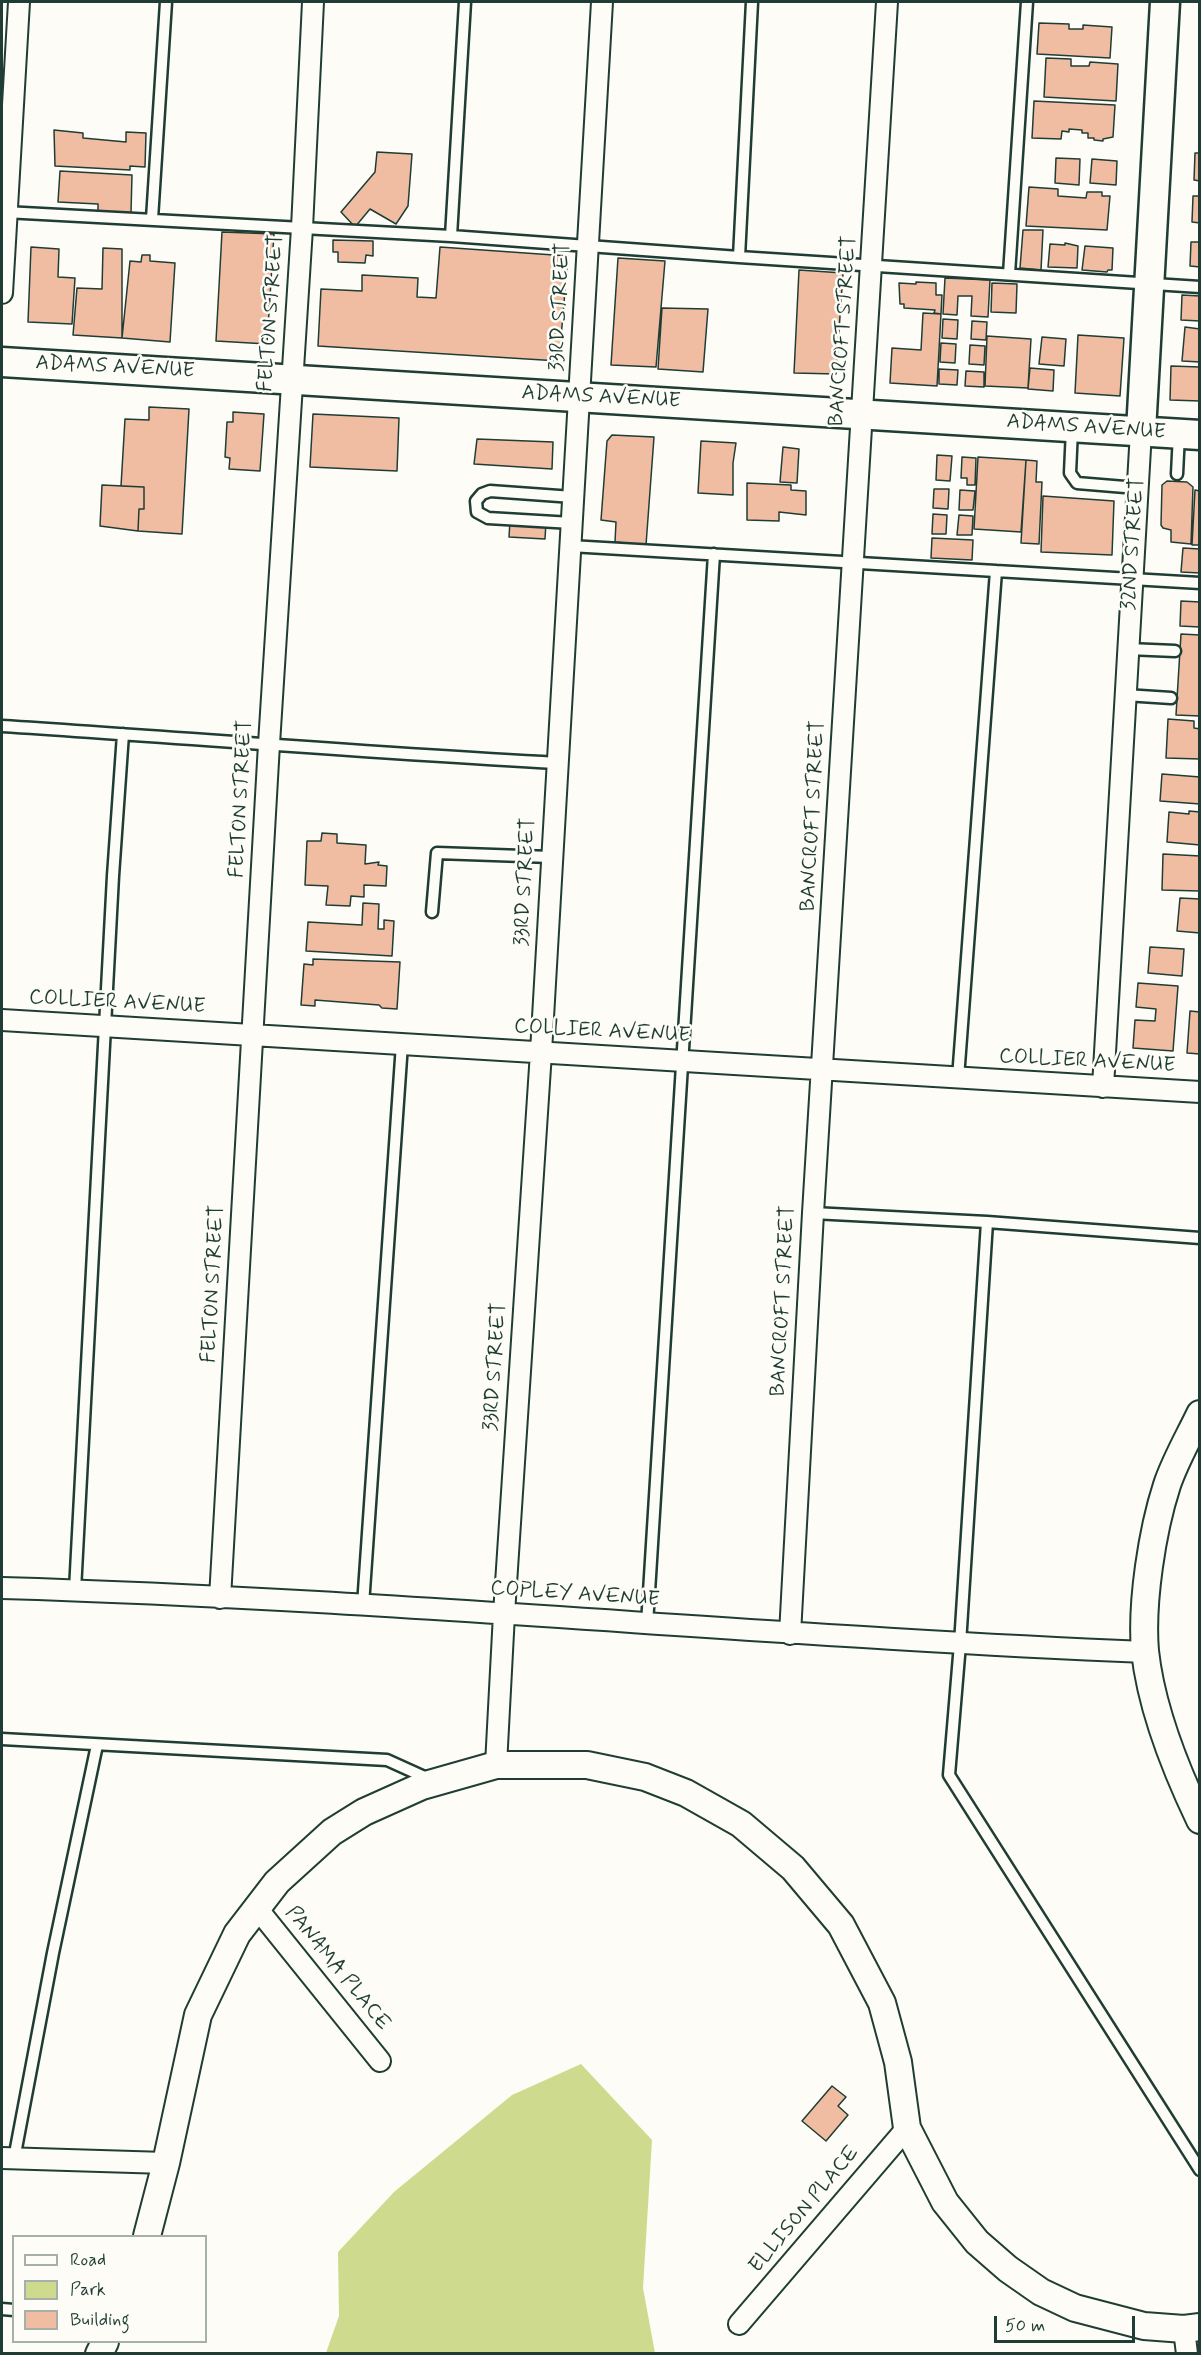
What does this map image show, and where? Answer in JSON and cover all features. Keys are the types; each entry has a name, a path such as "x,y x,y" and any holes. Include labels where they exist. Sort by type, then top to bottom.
{"main road":[{"name":"32ND STREET","path":"1141,431 1165,2"},
{"name":"ADAMS AVENUE","path":"2,362 1189,434"}],"street":[{"path":"2,293 3,212 20,2"},
{"name":"FELTON STREET","path":"220,1598 269,744 302,228 313,2"},
{"name":"33RD STREET","path":"496,1765 541,1052 602,2"},
{"name":"BANCROFT STREET","path":"790,1634 813,1213 887,2"},
{"name":"32ND STREET","path":"1103,1087 1141,431"},
{"name":"COLLIER AVENUE","path":"2,1020 1200,1092"},
{"path":"1200,1414 1168,1483 1154,1535 1145,1617 1146,1652 1158,1712 1179,1777 1200,1820"},
{"name":"COPLEY AVENUE","path":"2,1588 363,1605 790,1634 1146,1652"},
{"path":"147,2235 166,2163 198,2015 237,1934 277,1882 332,1832 364,1812 435,1782 496,1765 587,1765 645,1777 686,1793 741,1824 793,1868 841,1925 882,2003 898,2062 907,2128 945,2202 977,2242 1008,2269 1041,2292 1075,2308 1190,2336"},
{"name":"PANAMA PLACE","path":"256,1907 380,2061"},
{"name":"ELLISON PLACE","path":"739,2324 907,2128"},
{"path":"8,2158 166,2163"}],"lane":[{"path":"152,219 166,2"},
{"path":"451,236 465,2"},
{"path":"739,257 752,2"},
{"path":"1009,274 1027,2"},
{"path":"3,212 451,236 1200,287"},
{"path":"1072,427 1070,473 1077,483 1137,488"},
{"path":"1177,474 1189,434"},
{"path":"572,523 488,518 477,512 476,501 482,494 490,491 573,497"},
{"path":"570,546 1200,583"},
{"path":"647,1624 714,554"},
{"path":"958,1078 996,571"},
{"path":"1128,649 1175,651"},
{"path":"1125,695 1171,698"},
{"path":"2,726 407,755 557,763"},
{"path":"75,1590 104,1027 123,734"},
{"path":"432,912 437,853 551,857"},
{"path":"363,1605 402,1044"},
{"path":"813,1213 987,1222 1200,1238"},
{"path":"987,1222 960,1644 949,1775 1200,2170"},
{"path":"2,1739 387,1760 435,1782"},
{"path":"8,2158 97,1744"}],"green space":[{"path":"581,2064 652,2140 643,2288 655,2353 326,2353 339,2316 338,2252 394,2192 512,2095"}],"building":[{"path":"1039,23 1069,24 1069,29 1083,29 1083,25 1112,27 1110,58 1037,54"},
{"path":"1046,58 1071,59 1071,66 1089,66 1090,62 1118,64 1116,101 1044,97"},
{"path":"1034,101 1115,105 1113,137 1103,139 1103,141 1094,140 1094,138 1088,138 1088,133 1082,133 1082,130 1069,129 1069,132 1062,131 1061,139 1032,138"},
{"path":"54,130 83,133 83,138 126,142 126,132 146,133 145,167 130,166 130,170 55,166"},
{"path":"377,152 412,154 408,206 396,224 370,209 355,227 341,212 375,172"},
{"path":"1195,153 1200,153 1200,181 1194,180"},
{"path":"1056,158 1080,159 1079,185 1055,183"},
{"path":"1092,159 1117,161 1116,185 1090,183"},
{"path":"60,171 132,175 131,213 98,211 98,204 58,202"},
{"path":"1029,187 1058,189 1058,196 1086,198 1087,192 1102,192 1102,196 1110,196 1107,230 1026,226"},
{"path":"1193,196 1200,196 1200,223 1192,222"},
{"path":"1023,230 1043,230 1041,270 1020,268"},
{"path":"222,232 274,234 267,344 216,341"},
{"path":"333,240 373,241 373,256 366,255 365,263 338,262 338,252 333,252"},
{"path":"1191,242 1200,242 1200,267 1190,266"},
{"path":"1065,243 1078,246 1077,268 1048,267 1050,244 1065,245"},
{"path":"1085,246 1113,248 1112,270 1107,272 1082,270"},
{"path":"31,247 59,249 58,277 75,278 72,324 28,322"},
{"path":"440,247 568,256 559,361 318,346 321,289 362,291 362,275 418,278 417,297 436,298"},
{"path":"103,248 122,249 122,338 73,335 77,288 102,289"},
{"path":"142,255 150,255 150,261 175,263 170,342 122,338 130,261 141,262"},
{"path":"618,258 665,261 656,367 611,365"},
{"path":"799,270 843,273 836,374 794,373"},
{"path":"945,278 990,280 988,317 971,316 972,296 958,296 957,315 943,314"},
{"path":"916,282 936,283 936,295 942,295 941,314 934,313 935,310 904,308 904,304 900,304 899,283 916,284"},
{"path":"992,283 1017,284 1016,313 991,312"},
{"path":"1182,295 1200,296 1200,321 1181,320"},
{"path":"662,308 708,309 703,372 658,369"},
{"path":"923,313 941,314 937,386 890,383 892,348 921,350"},
{"path":"943,319 958,320 957,339 942,338"},
{"path":"972,321 987,322 986,340 971,339"},
{"path":"1185,327 1200,329 1200,362 1182,361"},
{"path":"1078,335 1124,338 1120,396 1075,393"},
{"path":"987,336 1031,339 1028,388 985,386"},
{"path":"1042,337 1066,339 1064,366 1039,364"},
{"path":"941,343 956,344 955,363 940,362"},
{"path":"970,345 985,346 984,365 969,364"},
{"path":"1171,366 1200,367 1200,401 1170,400"},
{"path":"1030,368 1054,370 1053,391 1028,389"},
{"path":"939,369 958,370 957,385 939,384"},
{"path":"966,371 984,372 984,387 965,386"},
{"path":"149,407 189,409 182,534 138,531 139,509 144,509 144,487 121,486 125,419 149,420"},
{"path":"233,412 264,414 260,471 229,469 230,458 225,457 227,422 233,422"},
{"path":"313,414 399,418 397,471 310,467"},
{"path":"612,435 654,437 646,545 615,542 616,522 601,520 607,441"},
{"path":"477,439 553,442 552,469 474,464"},
{"path":"701,441 736,443 733,463 733,495 698,493"},
{"path":"783,447 799,449 797,483 780,482"},
{"path":"937,455 952,456 950,481 936,480"},
{"path":"962,457 976,458 975,485 967,485 967,478 961,478"},
{"path":"978,457 1026,460 1021,532 974,529"},
{"path":"1026,460 1037,461 1036,482 1042,482 1039,544 1021,543"},
{"path":"1167,481 1187,482 1193,487 1191,544 1171,542 1171,530 1161,525 1162,485"},
{"path":"747,483 791,485 791,490 806,491 806,515 779,512 779,521 747,520"},
{"path":"102,485 144,487 144,509 139,509 138,531 100,526"},
{"path":"934,489 949,489 948,509 933,508"},
{"path":"960,490 975,491 973,510 959,510"},
{"path":"1195,490 1200,491 1200,545 1192,545"},
{"path":"1043,496 1114,501 1112,555 1041,552"},
{"path":"933,514 947,515 946,534 932,534"},
{"path":"959,515 973,516 972,535 957,535"},
{"path":"510,521 546,522 545,539 509,537"},
{"path":"932,538 973,540 972,560 931,558"},
{"path":"1183,548 1200,549 1200,573 1181,572"},
{"path":"1181,601 1200,602 1200,627 1180,626"},
{"path":"1181,634 1200,635 1200,716 1176,715"},
{"path":"1168,719 1194,721 1194,728 1200,729 1200,759 1166,758"},
{"path":"1162,774 1200,777 1200,804 1160,801"},
{"path":"1189,811 1200,812 1200,845 1167,842 1169,812 1189,814"},
{"path":"322,833 337,834 337,843 366,845 365,864 379,862 378,865 387,866 386,886 364,885 364,897 351,896 350,906 326,905 328,886 305,885 307,841 321,841"},
{"path":"1163,854 1200,856 1200,891 1162,890"},
{"path":"1180,898 1200,899 1200,933 1177,931"},
{"path":"363,903 379,904 378,929 384,929 384,920 394,921 392,956 306,951 308,922 362,925"},
{"path":"1150,947 1184,949 1182,976 1148,973"},
{"path":"313,959 400,962 397,1009 382,1008 379,1005 315,1000 315,1006 301,1005 304,964 313,965"},
{"path":"1138,983 1178,986 1173,1051 1133,1048 1135,1020 1155,1021 1156,1009 1136,1007"},
{"path":"1190,1011 1200,1012 1200,1054 1187,1053"},
{"path":"832,2086 846,2097 838,2106 848,2115 826,2141 802,2121"}]}
